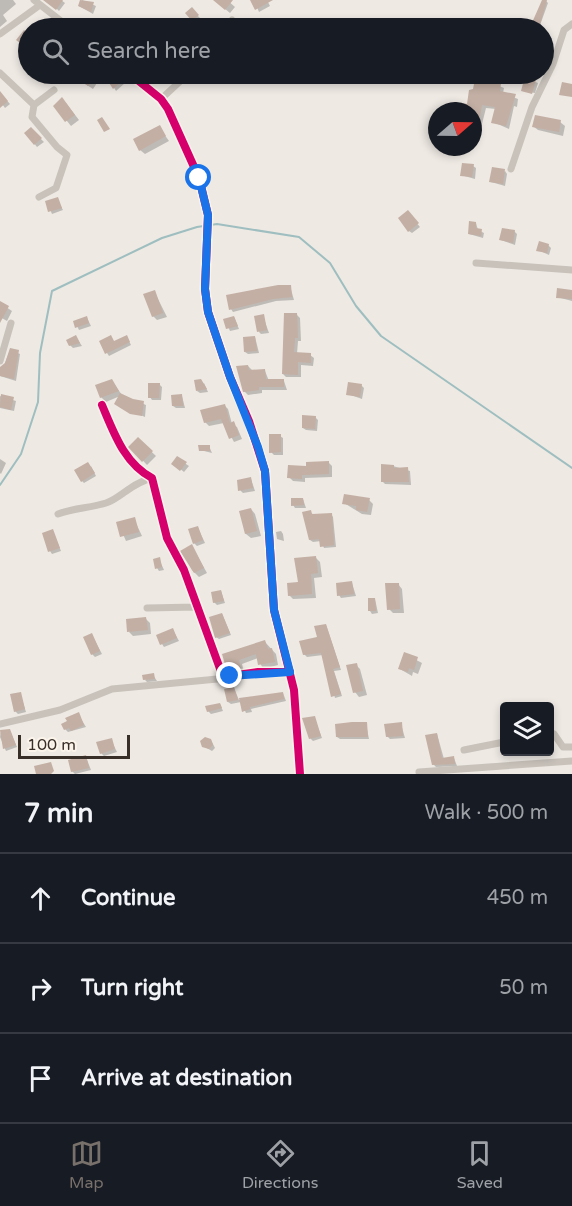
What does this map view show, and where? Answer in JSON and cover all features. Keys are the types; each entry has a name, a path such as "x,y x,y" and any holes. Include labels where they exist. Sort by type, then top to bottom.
{"street":[{"path":"19,18 37,3 57,18"},
{"path":"0,34 18,19"},
{"path":"554,61 564,30 572,24"},
{"path":"0,73 34,105"},
{"path":"142,84 161,99 168,109 199,178 209,230 205,280 208,312 265,471 274,610 290,672 300,774"},
{"path":"161,99 177,84"},
{"path":"512,169 532,107 543,84"},
{"path":"39,197 56,188 67,155 57,147 32,117 34,105 54,90"},
{"path":"476,262 572,270"},
{"path":"0,361 11,323"},
{"path":"102,405 119,445 137,469 152,478 167,538 184,570 223,677 290,672"},
{"path":"58,514 79,507 108,503 137,482 152,478"},
{"path":"147,608 196,607"},
{"path":"0,724 60,710 112,689 290,672"},
{"path":"554,734 563,747 572,747"},
{"path":"464,750 500,743"},
{"path":"420,772 572,761"}],"building":[{"path":"43,0 63,0 56,10"},
{"path":"80,0 94,2 91,12 78,6"},
{"path":"213,0 233,0 225,10"},
{"path":"250,0 273,0 255,10"},
{"path":"542,0 547,0 542,18 534,18"},
{"path":"192,7 199,15 196,18 189,18 185,13"},
{"path":"562,82 572,84 572,97 559,95"},
{"path":"474,84 501,84 500,91 516,94 506,126 491,123 495,107 482,105 482,102 467,102 469,90 473,89"},
{"path":"523,84 535,84 532,94 521,91"},
{"path":"0,91 8,101 0,108"},
{"path":"62,97 75,115 65,122 53,106"},
{"path":"535,115 561,120 559,132 532,127"},
{"path":"102,117 110,129 104,132 97,120"},
{"path":"160,125 166,136 139,151 133,139"},
{"path":"31,127 42,138 34,145 24,133"},
{"path":"462,163 474,164 472,177 460,176"},
{"path":"492,167 505,169 503,184 489,182"},
{"path":"58,197 62,208 48,212 45,201"},
{"path":"408,210 419,223 408,232 398,218"},
{"path":"469,221 476,222 476,228 482,229 481,236 468,234"},
{"path":"502,228 515,230 513,243 499,240"},
{"path":"539,241 549,244 547,253 536,251"},
{"path":"278,285 291,285 292,297 273,299 229,310 226,295"},
{"path":"557,288 572,290 572,299 556,298"},
{"path":"155,290 163,313 152,317 143,294"},
{"path":"0,301 9,306 0,323"},
{"path":"284,313 297,313 298,338 295,338 294,352 311,353 311,363 298,362 298,375 282,374"},
{"path":"264,314 267,330 257,332 254,316"},
{"path":"87,316 89,323 75,328 73,321"},
{"path":"234,316 238,326 226,329 223,319"},
{"path":"76,335 80,343 69,346 66,340"},
{"path":"111,335 114,341 127,335 130,342 105,354 99,341"},
{"path":"255,336 257,351 244,352 243,337"},
{"path":"10,348 19,350 14,379 0,376 0,367 5,363"},
{"path":"248,365 249,370 265,369 266,379 284,379 284,387 259,387 259,390 243,392 236,366"},
{"path":"112,379 119,391 100,398 95,385"},
{"path":"201,379 207,389 196,391 194,380"},
{"path":"348,382 362,384 360,397 346,395"},
{"path":"148,383 160,383 159,398 148,398"},
{"path":"120,393 144,401 142,416 130,414 114,404"},
{"path":"1,394 14,397 11,410 0,407"},
{"path":"182,394 183,406 172,406 171,395"},
{"path":"225,404 230,423 234,421 239,435 229,439 221,419 204,423 200,410"},
{"path":"302,415 316,416 315,429 302,428"},
{"path":"269,434 281,434 281,452 269,453"},
{"path":"138,437 153,451 142,462 128,447"},
{"path":"198,445 210,445 210,451 199,451"},
{"path":"177,456 187,462 180,471 171,464"},
{"path":"329,461 329,474 302,475 302,479 287,478 288,465 306,466 306,462"},
{"path":"88,462 95,473 81,482 74,470"},
{"path":"381,464 394,465 394,468 408,467 409,482 381,482"},
{"path":"251,477 253,488 238,491 237,480"},
{"path":"344,494 370,498 367,512 356,510 356,506 342,504"},
{"path":"291,498 303,498 304,505 291,506"},
{"path":"251,508 257,531 245,534 239,511"},
{"path":"311,510 312,514 332,513 334,545 320,547 319,539 309,540 302,512"},
{"path":"135,517 139,532 120,537 116,522"},
{"path":"198,526 203,540 193,544 188,529"},
{"path":"53,529 60,548 48,552 42,533"},
{"path":"192,544 204,568 194,573 180,551"},
{"path":"316,556 318,573 311,574 312,594 288,596 287,583 298,582 294,558"},
{"path":"160,557 162,567 155,569 153,559"},
{"path":"352,581 354,594 337,596 336,583"},
{"path":"385,583 399,583 400,609 387,610"},
{"path":"221,590 224,601 213,603 211,592"},
{"path":"368,598 375,598 376,611 368,611"},
{"path":"222,613 230,633 215,638 209,617"},
{"path":"146,617 148,630 127,632 126,619"},
{"path":"326,624 340,667 333,669 341,694 331,697 321,653 303,655 299,641 317,637 314,626"},
{"path":"173,628 177,638 160,645 156,635"},
{"path":"92,633 100,651 91,655 83,637"},
{"path":"265,640 268,649 272,648 275,662 258,665 256,654 239,660 241,668 227,671 222,654"},
{"path":"404,652 418,657 414,670 409,668 408,672 398,669"},
{"path":"357,663 363,691 353,693 346,665"},
{"path":"154,673 155,679 143,680 142,675"},
{"path":"234,687 238,700 227,702 224,689"},
{"path":"21,692 25,709 14,712 10,694"},
{"path":"283,692 284,699 250,707 242,712 239,698"},
{"path":"220,703 222,708 207,712 205,706"},
{"path":"79,712 84,725 71,731 69,728 64,730 61,724 67,721 65,718"},
{"path":"315,716 321,736 309,739 302,718"},
{"path":"367,722 368,737 336,737 335,724"},
{"path":"402,722 403,736 386,737 384,724"},
{"path":"10,729 16,745 3,749 0,730"},
{"path":"437,733 442,758 454,756 455,764 432,765 425,735"},
{"path":"205,737 211,739 213,745 209,749 202,747 200,741"},
{"path":"112,738 115,749 100,754 96,742"},
{"path":"86,755 89,768 71,772 68,760"},
{"path":"51,762 54,771 51,774 36,774 34,766"}],"waterway":[{"path":"0,485 21,454 38,402 40,353 52,291 162,238 197,227 217,224 299,237 330,263 356,306 381,336 572,468"}],"cycle path":[{"path":"142,84 161,99 168,109 199,178 208,215 205,289 208,312 230,377 249,421 265,471 274,610 294,690 300,774"},
{"path":"102,405 127,456 142,472 152,478 167,538 184,570 223,677 258,672 290,672"}],"route":[{"path":"199,178 208,215 209,232 205,262 208,312 230,377 249,421 265,471 274,610 290,672 258,672 230,676"}]}
